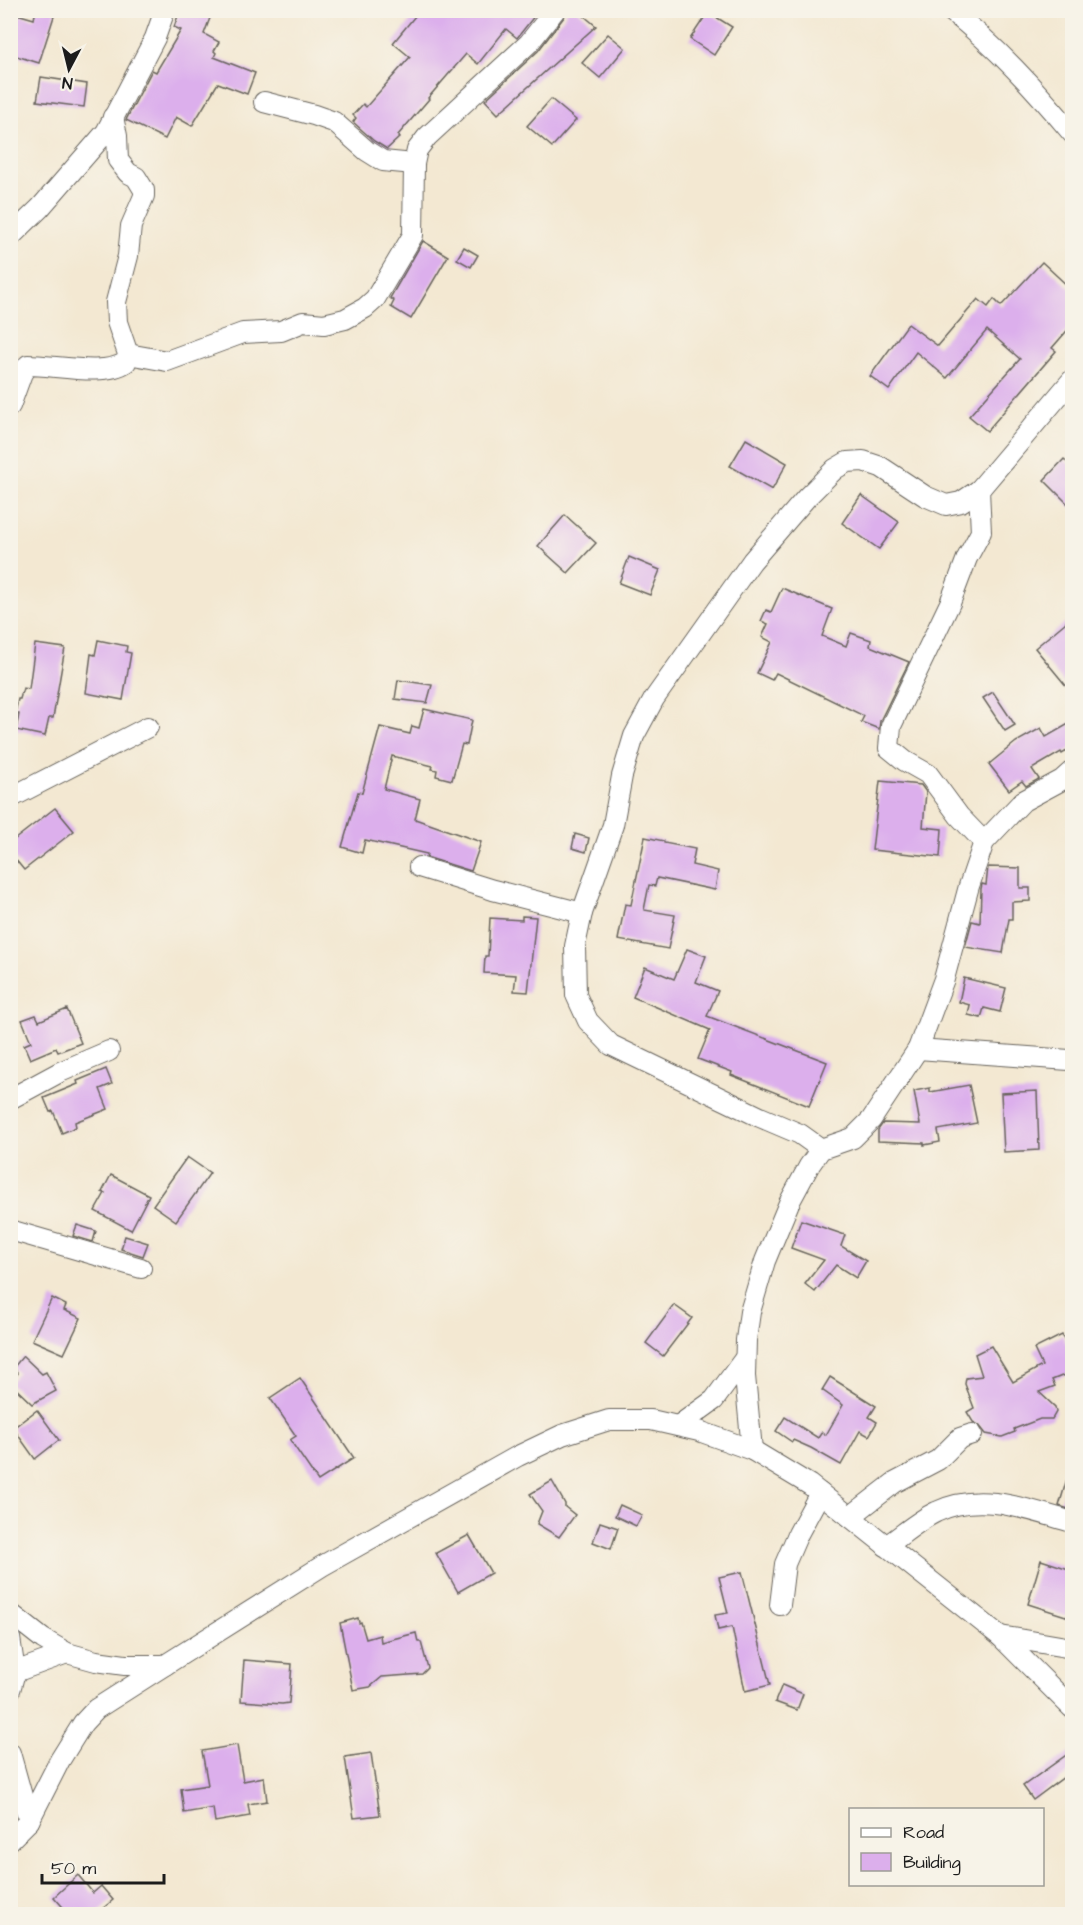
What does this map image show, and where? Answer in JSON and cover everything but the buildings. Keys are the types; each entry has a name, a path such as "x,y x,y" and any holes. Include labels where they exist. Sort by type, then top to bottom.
{"street":[{"path":"10,237 47,200 106,132 155,38 165,10"},
{"path":"128,354 167,361 243,333 281,331 303,322 324,324 345,319 365,308 375,298 413,235 414,164 417,150 427,137 529,43 555,10"},
{"path":"950,10 1009,62 1072,133"},
{"path":"264,102 334,122 366,151 383,161 414,164"},
{"path":"10,406 22,373 28,365 103,369 118,367 126,362 128,354 117,322 116,302 128,256 130,226 144,196 144,190 136,177 128,173 118,160 113,117"},
{"path":"821,1149 800,1134 611,1045 588,1021 576,995 575,946 582,913 613,825 622,776 634,736 654,699 752,561 807,497 835,469 847,462 863,461 881,467 925,496 946,505 961,502 979,490 1072,380"},
{"path":"979,490 981,531 967,558 950,603 891,726 890,748 905,761 928,774 959,816 984,842"},
{"path":"10,798 148,727"},
{"path":"752,1450 745,1358 750,1312 765,1261 789,1203 821,1149 853,1138 871,1120 918,1049 944,979 969,886 984,842 1023,801 1062,780 1072,771"},
{"path":"419,867 493,890 582,913"},
{"path":"918,1049 1069,1059"},
{"path":"10,1099 60,1072 108,1051"},
{"path":"10,1230 141,1268"},
{"path":"678,1426 714,1400 745,1358"},
{"path":"10,1840 29,1821 60,1760 83,1724 96,1709 322,1566 518,1456 562,1435 609,1420 651,1420 678,1426 752,1450 810,1485 1000,1636 1072,1708"},
{"path":"850,1517 894,1483 938,1460 960,1438 972,1434"},
{"path":"780,1605 785,1564 820,1493"},
{"path":"886,1546 935,1512 960,1502 1017,1506 1072,1522"},
{"path":"10,1613 43,1639 67,1653 96,1661 125,1665 165,1665"},
{"path":"1000,1636 1072,1648"},
{"path":"10,1638 13,1681 67,1653"},
{"path":"10,1753 29,1821"}]}
